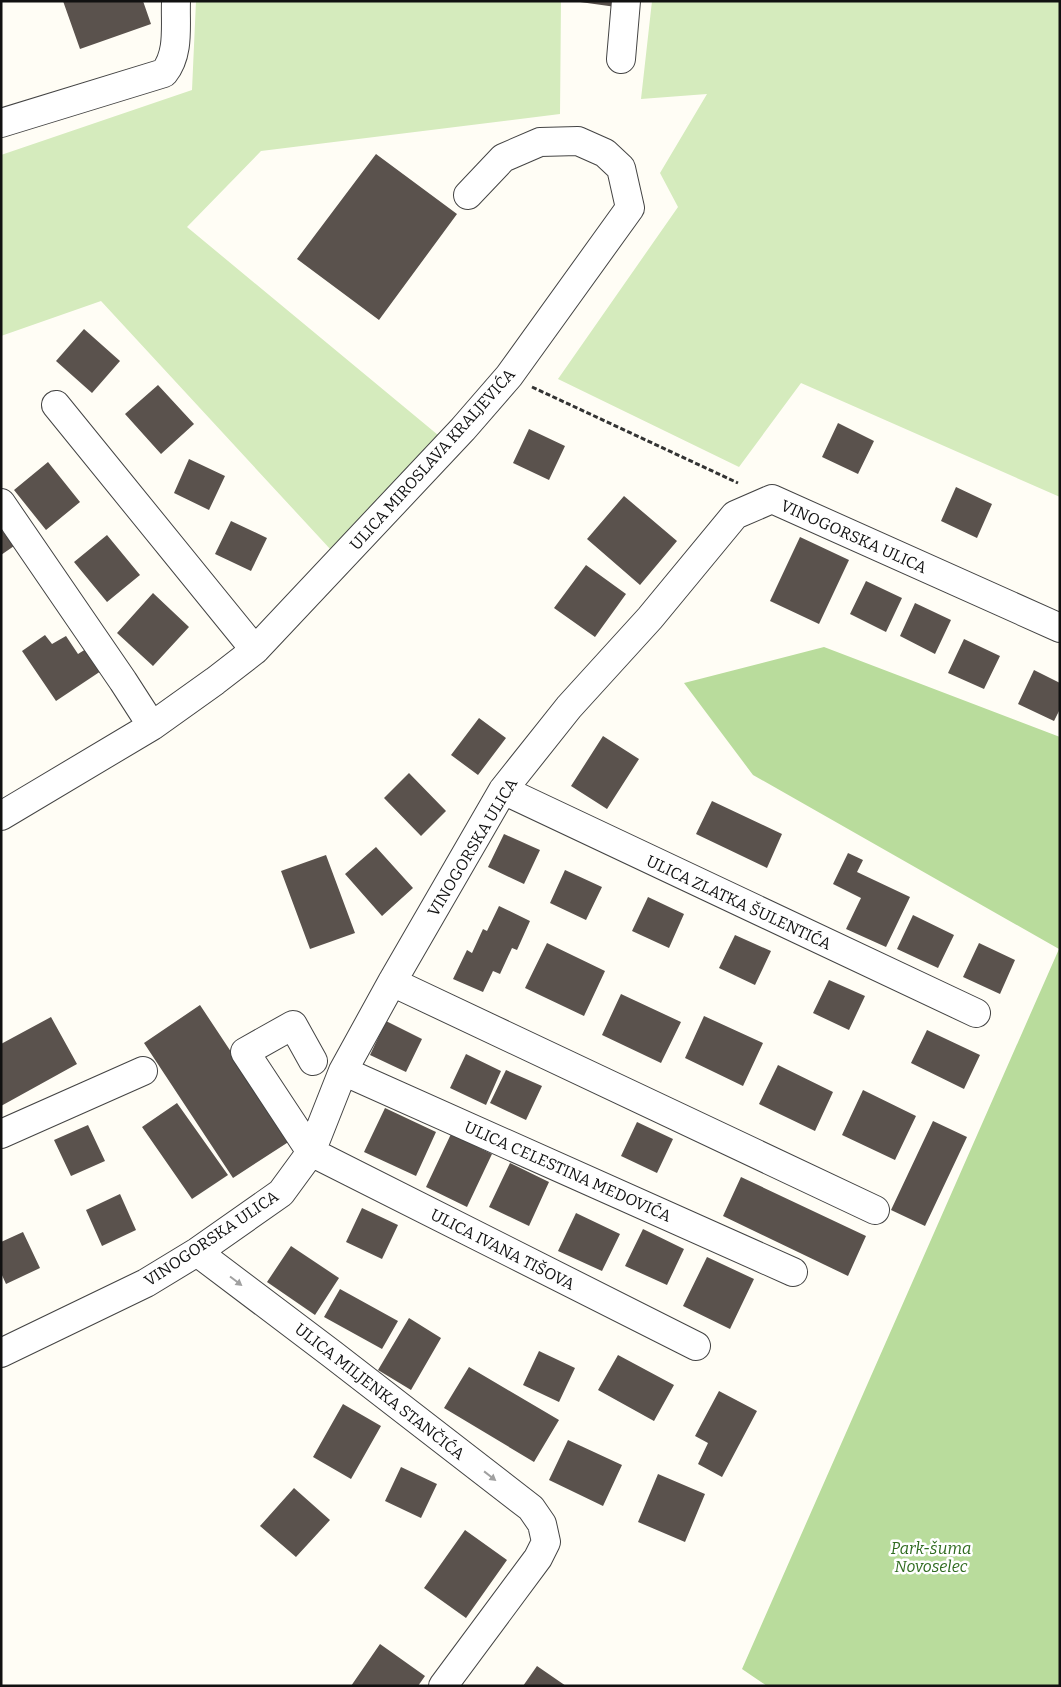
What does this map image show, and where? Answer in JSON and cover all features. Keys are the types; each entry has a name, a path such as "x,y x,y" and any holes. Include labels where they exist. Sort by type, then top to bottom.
{"street":[{"path":"1,124 164,73 175,52 176,1"},
{"path":"621,59 626,1"},
{"name":"ULICA MIROSLAVA KRALJEVIĆA","path":"1,816 152,726 255,650 463,429 509,376 630,208 621,168 605,153 578,141 540,142 503,158 468,195"},
{"path":"56,405 255,650"},
{"name":"VINOGORSKA ULICA","path":"1,1353 146,1283 197,1252 282,1193 311,1152 343,1071 503,790 569,707 650,618 735,515 772,499 1060,628"},
{"path":"1,503 123,680 152,726"},
{"name":"ULICA ZLATKA ŠULENTIĆA","path":"503,790 976,1013"},
{"path":"392,982 875,1210"},
{"path":"311,1152 245,1052 293,1025 314,1061"},
{"path":"1,1134 143,1071"},
{"name":"ULICA CELESTINA MEDOVIĆA","path":"343,1071 793,1272"},
{"name":"ULICA IVANA TIŠOVA","path":"311,1152 696,1346"},
{"name":"ULICA MILJENKA STANČIĆA","path":"197,1252 531,1508 542,1524 546,1542 538,1558 443,1686"}],"path":[{"path":"509,376 772,499"}],"green space":[{"path":"196,1 561,1 560,114 261,151 187,227 438,435 331,550 101,301 1,336 1,155 192,90"},
{"path":"652,1 1060,1 1060,497 801,383 739,467 558,379 678,207 660,173 707,94 641,99"},
{"name":"Park-šuma Novoselec","path":"824,647 1060,737 1060,1686 767,1686 742,1669 1059,949 753,775 684,683"}],"building":[{"path":"63,1 143,1 151,24 80,49"},
{"path":"580,1 617,1 616,7"},
{"path":"376,154 457,214 379,320 297,259"},
{"path":"84,329 120,361 92,393 56,361"},
{"path":"158,385 194,424 161,454 125,414"},
{"path":"838,423 874,441 858,474 822,457"},
{"path":"529,429 565,446 549,480 513,463"},
{"path":"189,459 225,476 209,510 174,493"},
{"path":"48,462 80,502 46,530 14,490"},
{"path":"956,487 992,504 977,538 941,521"},
{"path":"624,496 677,541 640,585 587,539"},
{"path":"231,521 267,538 251,571 215,554"},
{"path":"1,529 14,546 1,555"},
{"path":"107,535 140,575 107,602 74,562"},
{"path":"800,537 849,560 819,624 770,601"},
{"path":"586,565 626,594 595,637 554,608"},
{"path":"866,581 902,598 886,632 850,614"},
{"path":"153,593 189,627 153,666 117,633"},
{"path":"915,603 951,620 935,654 900,636"},
{"path":"45,635 52,644 66,636 78,654 86,649 101,671 56,701 22,651"},
{"path":"964,639 1000,656 984,689 948,673"},
{"path":"1034,670 1060,683 1060,709 1054,721 1018,704"},
{"path":"479,718 506,738 478,775 451,755"},
{"path":"603,736 639,759 607,809 571,786"},
{"path":"409,773 446,811 421,836 384,798"},
{"path":"712,801 782,834 767,868 696,834"},
{"path":"504,834 540,850 524,884 488,867"},
{"path":"376,847 413,888 382,916 345,874"},
{"path":"848,853 863,860 857,872 910,897 886,947 846,929 861,898 833,884"},
{"path":"326,855 355,933 310,949 281,871"},
{"path":"565,870 602,887 586,920 550,903"},
{"path":"648,897 684,914 669,948 632,931"},
{"path":"499,906 530,921 517,950 512,948 500,974 493,971 483,992 453,979 467,950 472,953 483,929 487,931"},
{"path":"913,915 954,935 938,968 897,949"},
{"path":"735,935 771,951 755,985 719,968"},
{"path":"547,943 605,971 584,1016 525,988"},
{"path":"979,943 1015,960 1000,994 963,977"},
{"path":"829,980 865,996 849,1030 813,1013"},
{"path":"621,994 681,1022 661,1063 602,1035"},
{"path":"200,1005 290,1141 233,1178 144,1043"},
{"path":"704,1016 763,1043 743,1086 685,1058"},
{"path":"51,1017 77,1064 1,1106 1,1044"},
{"path":"386,1021 422,1039 406,1072 370,1055"},
{"path":"927,1030 980,1055 964,1089 911,1063"},
{"path":"466,1054 501,1071 486,1105 450,1088"},
{"path":"778,1065 833,1092 815,1131 759,1104"},
{"path":"506,1070 542,1086 526,1120 490,1103"},
{"path":"863,1090 916,1116 895,1160 842,1135"},
{"path":"177,1103 228,1175 192,1199 142,1127"},
{"path":"385,1108 436,1132 416,1176 364,1152"},
{"path":"933,1121 967,1137 925,1226 891,1210"},
{"path":"637,1122 673,1139 657,1173 621,1156"},
{"path":"88,1125 105,1161 71,1176 54,1140"},
{"path":"451,1134 492,1154 467,1207 426,1187"},
{"path":"510,1163 549,1182 529,1226 489,1207"},
{"path":"741,1177 866,1236 848,1276 723,1216"},
{"path":"120,1194 136,1230 102,1246 86,1210"},
{"path":"362,1208 398,1225 382,1259 346,1242"},
{"path":"576,1213 620,1234 602,1271 558,1251"},
{"path":"643,1229 684,1249 667,1285 625,1266"},
{"path":"23,1232 40,1268 6,1284 1,1273 1,1242"},
{"path":"291,1246 339,1278 315,1315 267,1282"},
{"path":"707,1257 754,1279 730,1329 683,1306"},
{"path":"340,1289 398,1321 382,1349 324,1317"},
{"path":"409,1318 441,1338 411,1390 378,1370"},
{"path":"539,1351 575,1368 559,1402 523,1385"},
{"path":"618,1355 674,1385 654,1421 598,1390"},
{"path":"469,1367 559,1420 534,1462 444,1408"},
{"path":"719,1391 757,1411 722,1477 698,1464 708,1443 695,1436"},
{"path":"343,1404 381,1426 351,1479 313,1457"},
{"path":"568,1440 622,1465 603,1506 549,1480"},
{"path":"401,1467 437,1484 421,1518 385,1501"},
{"path":"658,1474 705,1494 685,1542 638,1522"},
{"path":"294,1488 330,1520 296,1557 260,1526"},
{"path":"465,1530 507,1560 466,1618 424,1588"},
{"path":"380,1644 425,1676 418,1686 351,1686"},
{"path":"537,1666 566,1686 523,1686"}]}
